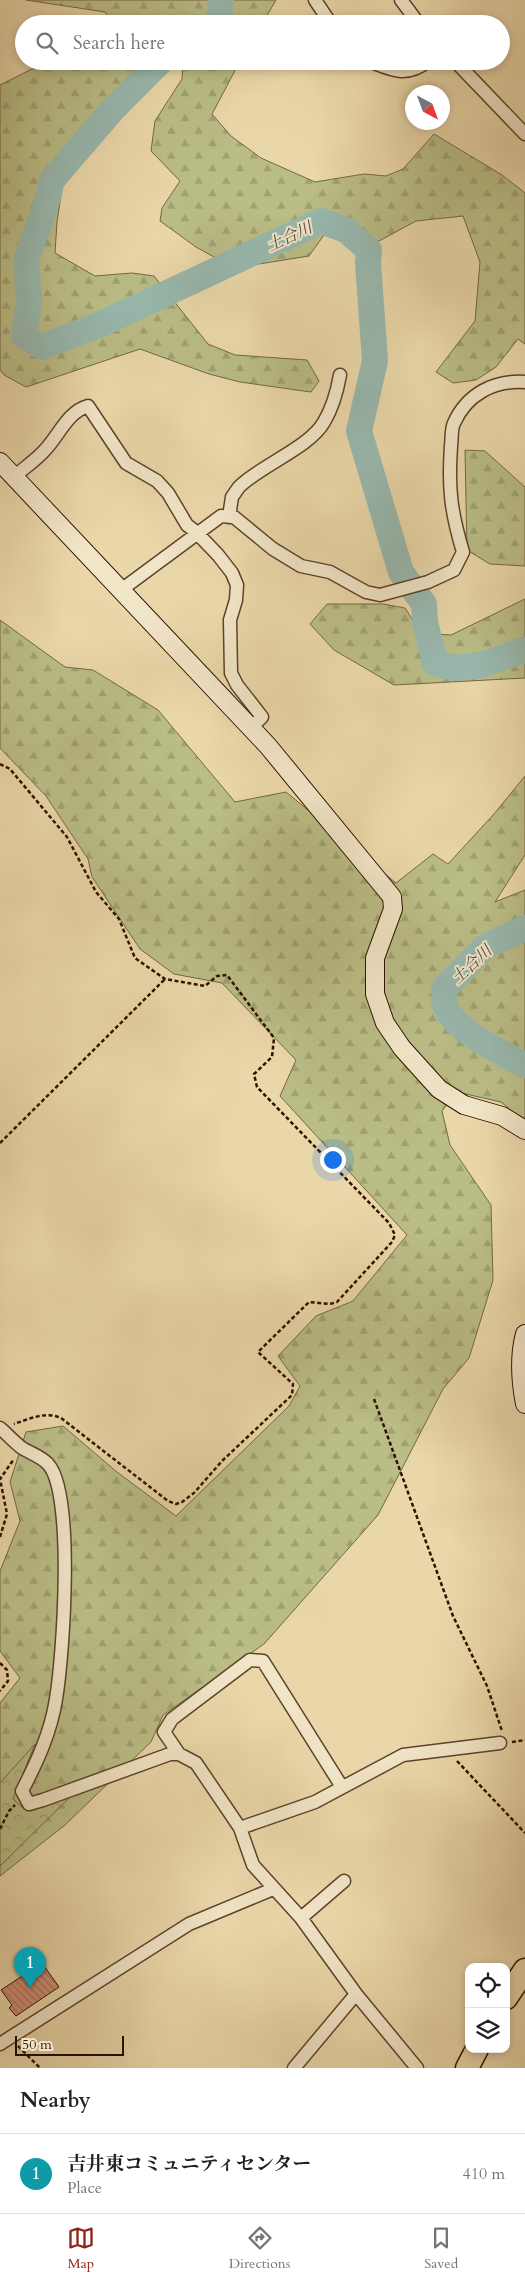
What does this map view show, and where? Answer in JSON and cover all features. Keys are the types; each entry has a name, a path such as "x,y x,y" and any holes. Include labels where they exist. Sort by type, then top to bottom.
{"highway":[{"path":"510,1992 525,1970"},
{"path":"467,2068 475,2053"}],"street":[{"path":"315,0 325,15"},
{"path":"401,0 412,15"},
{"path":"392,70 413,70"},
{"path":"464,70 525,134"},
{"path":"229,516 232,497 239,487 308,439 323,424 335,399 340,375"},
{"path":"121,590 196,532 221,516 234,517 273,549 301,566 330,572 366,592 380,595 428,582 454,570 464,552 454,523 449,494 453,425 468,401 491,386 509,381 525,382"},
{"path":"14,477 44,451 65,423 80,408 88,406 126,463 157,481 168,493 187,525 196,532 232,573 237,585 236,600 230,620 231,673 236,686 262,717 251,728"},
{"path":"0,462 251,728 392,897 393,910 376,958 375,994 385,1023 402,1048 439,1089 464,1105 502,1116 525,1130"},
{"path":"525,1334 523,1342 522,1391 525,1404"},
{"path":"2,1430 21,1447 48,1464 57,1482 66,1537 64,1602 56,1699 46,1740 22,1791 24,1797 29,1804 170,1754 179,1754"},
{"path":"342,1787 263,1661 250,1660 172,1719 164,1732 179,1754 196,1763 240,1828 253,1865 301,1918 356,1994 418,2068"},
{"path":"240,1828 315,1802 403,1755 451,1749 502,1738"},
{"path":"301,1918 344,1881"},
{"path":"5,2041 189,1924 273,1889"},
{"path":"294,2068 356,1994"}],"path":[{"path":"0,764 10,769 67,836 96,892 119,919 135,958 166,979 205,986 216,976 227,975 274,1038 272,1057 254,1074 257,1087 389,1223 395,1235 392,1242 337,1302 330,1304 309,1302 258,1352 293,1384 292,1395 222,1461 194,1493 182,1502 176,1504 168,1501 61,1418 52,1414 42,1415 2,1430"},
{"path":"0,1143 166,979"},
{"path":"374,1399 453,1616 487,1686 502,1738"},
{"path":"0,1537 7,1514 0,1479 21,1447"},
{"path":"0,1663 7,1670 8,1681 0,1691"},
{"path":"451,1749 455,1759 525,1833"},
{"path":"0,1829 9,1812 24,1797"},
{"path":"5,2041 40,2068"}],"green space":[{"path":"26,0 276,0 267,15 107,15 105,12"},
{"path":"30,70 168,70 64,175 57,222 55,253 95,276 132,273 154,276 208,344 235,355 307,360 319,381 311,392 240,382 209,374 140,349 26,387 4,375 0,370 0,85"},
{"path":"183,70 235,70 212,114 231,136 261,158 315,182 364,174 386,176 403,169 434,134 502,175 525,193 525,344 518,339 496,367 476,380 453,383 436,372 475,321 480,262 463,216 416,221 379,241 324,235 309,256 234,268 196,247 160,221 162,208 180,181 151,151 155,121 182,79"},
{"path":"465,450 485,451 525,487 525,566 490,564 467,550"},
{"path":"525,599 525,678 394,685 334,650 310,624 327,604 383,604 405,608 421,633 451,635"},
{"path":"0,620 65,667 93,670 158,710 235,802 286,792 396,883 433,854 448,864 494,814 525,776 525,855 495,902 525,890 525,1122 501,1102 457,1092 442,1111 450,1145 491,1205 493,1280 469,1358 443,1389 378,1515 264,1644 163,1715 151,1742 65,1825 0,1876 0,1703 20,1678 0,1651 0,1571 20,1521 10,1482 26,1432 63,1426 117,1472 176,1516 289,1406 300,1386 278,1356 316,1316 353,1301 407,1235 280,1096 296,1060 222,983 174,974 140,949 92,877 88,859 46,796 0,748"},
{"path":"35,1744 13,1799 24,1809 31,1811 71,1796 0,1866 0,1783"}],"building":[{"path":"42,1963 59,1987 16,2016 9,2008 12,2005 1,1990"}],"waterway":[{"name":"土合川","path":"219,15 221,0"},
{"name":"土合川","path":"152,70 114,108 52,180 46,205 26,260 29,301 24,336 42,347 101,324 321,221 346,230 369,250 368,263 375,361 359,431 401,572 424,604 425,622 435,663 455,668 481,665 525,650"},
{"name":"土合川","path":"525,928 485,947 444,989 444,1004 452,1017 460,1025 481,1041 525,1065"}],"place":[{"name":"吉井東コミュニティセンター","path":"30,1988"}]}
